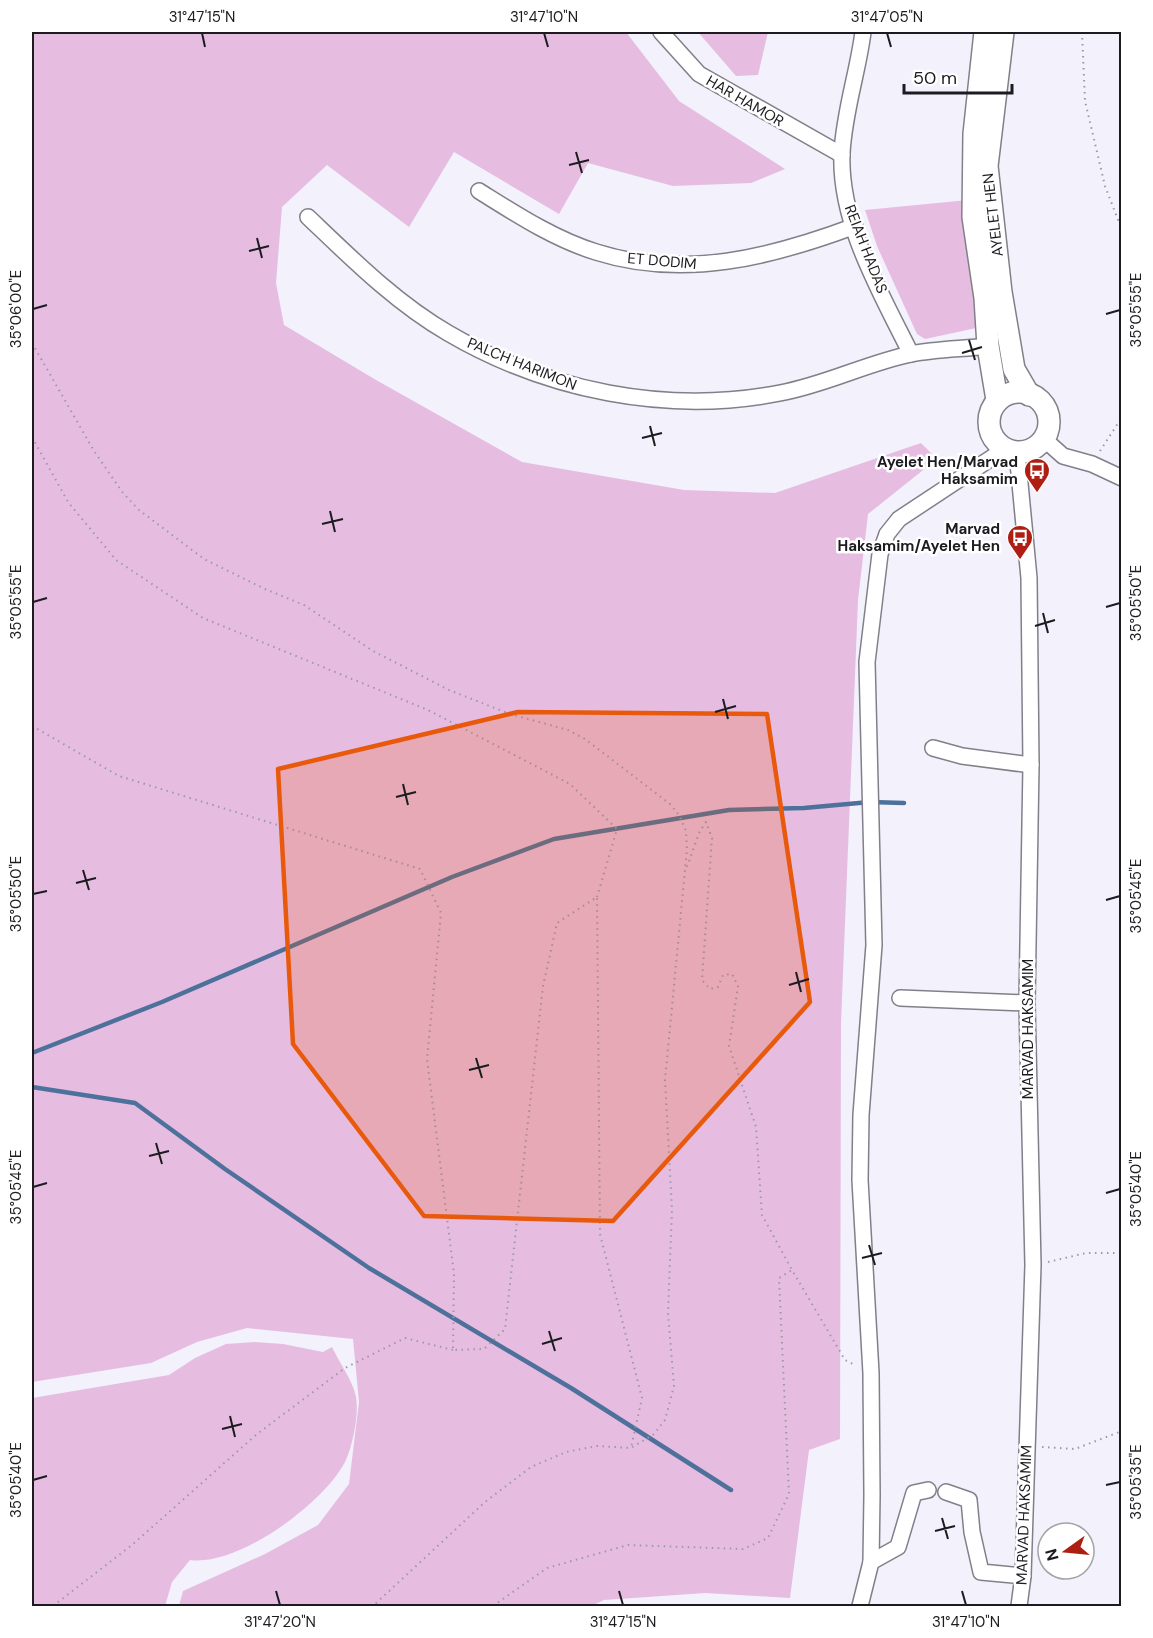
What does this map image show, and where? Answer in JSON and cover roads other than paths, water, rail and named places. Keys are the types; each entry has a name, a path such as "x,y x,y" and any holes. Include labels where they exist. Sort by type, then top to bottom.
{"street":[{"name":"HAR HAMOR","path":"661,32 699,74 842,155"},
{"name":"REIAH HADAS","path":"863,32 845,123 842,155 846,196 878,285 911,354"},
{"path":"985,32 974,134 973,217 985,298 988,346 997,400 989,415 988,426 996,443 1011,451 1028,451 1044,439 1049,419 1045,406 1029,395 1018,391 997,400"},
{"name":"AYELET HEN","path":"1003,32 987,166 1001,292 1014,369 1029,395"},
{"name":"ET DODIM","path":"479,191 531,223 596,252 667,264 709,265 744,260 780,251 855,226"},
{"name":"PALCH HARIMON","path":"308,217 377,280 447,333 493,355 586,389 668,400 752,398 816,385 911,354 988,346"},
{"path":"1044,439 1063,456 1092,464 1122,478"},
{"path":"860,1606 871,1562 871,1373 860,1180 861,1115 874,945 867,662 880,554 887,534 899,519 1011,451"},
{"name":"MARVAD HAKSAMIM","path":"1011,451 1029,578 1031,765 1027,1003 1033,1265 1023,1576 1019,1606"},
{"path":"933,748 962,756 1031,765"},
{"path":"900,998 1027,1003"},
{"path":"871,1562 898,1547 914,1493 927,1490"},
{"path":"946,1492 969,1500 972,1532 981,1572 1023,1576"}],"waterway":[{"path":"32,1053 162,1002 452,877 554,839 729,810 804,808 870,802 904,803"},
{"path":"32,1087 135,1103 225,1169 369,1268 571,1388 731,1490"}],"place":[{"name":"Ayelet Hen/Marvad Haksamim","path":"1037,494"},
{"name":"Marvad Haksamim/Ayelet Hen","path":"1020,561"}]}
